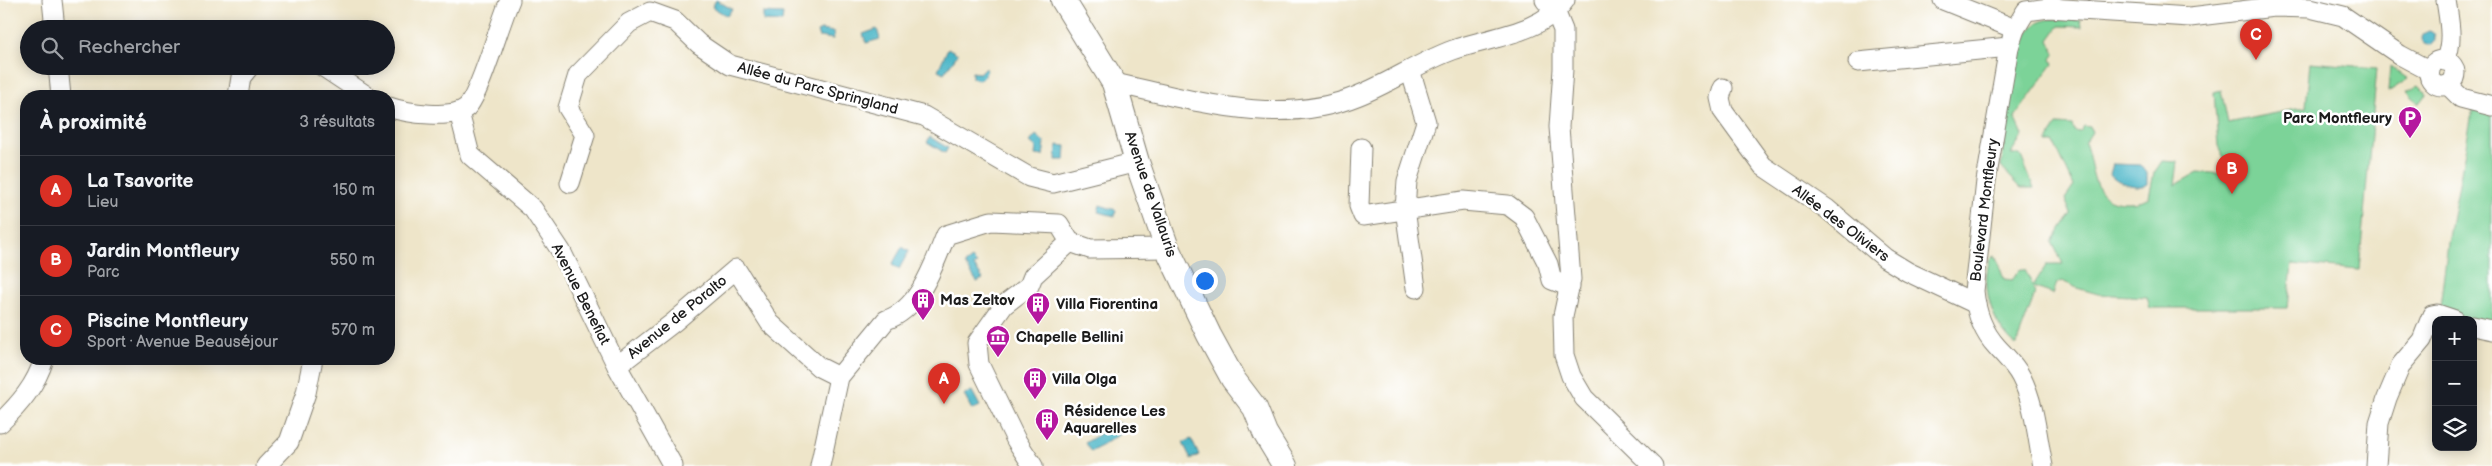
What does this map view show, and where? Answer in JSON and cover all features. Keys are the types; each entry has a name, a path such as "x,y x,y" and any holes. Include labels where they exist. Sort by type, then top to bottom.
{"main road":[{"name":"Avenue de Vallauris","path":"1063,0 1114,83 1137,162 1167,248 1209,335 1233,379 1255,408 1266,433 1285,466"}],"street":[{"path":"52,0 53,20"},
{"path":"395,109 415,113 459,112 467,108 472,101 510,0"},
{"path":"1943,0 2015,29"},
{"path":"2446,0 2450,51 2445,61 2434,64 2430,71 2431,79 2437,85 2448,85 2461,98 2492,106"},
{"path":"1114,83 1263,112 1306,109 1356,97 1452,50 1510,35 1555,4 1563,30 1563,69 1559,127 1571,279 1563,316 1564,355 1571,376 1584,398 1653,466"},
{"path":"2021,5 2190,17 2274,7 2344,8 2400,55 2430,71"},
{"name":"Boulevard Montfleury","path":"2021,5 2008,47 1983,200 1975,271 1976,304 1987,332 2018,370 2023,380 2029,397 2043,466"},
{"name":"Allée du Parc Springland","path":"570,183 585,135 568,108 578,75 629,23 650,12 675,21 699,44 730,65 924,116 1029,177 1053,183 1137,162"},
{"path":"1858,62 2008,47"},
{"path":"2445,61 2455,70 2454,78 2448,85"},
{"path":"59,75 60,90"},
{"path":"239,90 243,75"},
{"path":"336,75 358,90"},
{"path":"1412,76 1426,122 1407,181 1405,209 1416,288"},
{"name":"Allée des Oliviers","path":"1723,88 1720,98 1723,111 1763,166 1827,209 1885,258 1908,272 1976,304"},
{"name":"Avenue Benefiat","path":"459,112 470,155 533,209 561,251 617,366 673,466"},
{"path":"1361,148 1359,206 1363,216 1463,201 1508,205 1524,217 1548,264 1552,280 1570,287"},
{"path":"820,466 839,377 886,320 894,317 922,288 946,235 991,221 1059,224 1070,242 1090,249 1167,248"},
{"path":"1033,466 1016,440 979,364 977,343 1004,305 1028,286 1033,276 1070,242"},
{"name":"Avenue de Poralto","path":"617,366 674,322 736,269 770,323 819,367 839,377"},
{"path":"2376,466 2379,423 2400,365 2422,340 2432,315 2438,314 2444,316"},
{"path":"2477,327 2492,330"},
{"path":"0,424 28,393 42,365"},
{"path":"266,466 289,442 306,394 312,365"}],"green space":[{"path":"2052,19 2081,20 2082,27 2059,26 2049,40 2055,53 2051,59 2053,64 2015,117 2023,135 2011,154 2020,154 2034,188 2021,188 2001,167 2015,76 2019,57 2029,31 2039,22"},
{"path":"2310,62 2377,68 2359,270 2292,264 2288,308 2150,308 2147,297 2098,294 2062,281 2057,283 2053,294 2033,287 2035,294 2016,345 2008,337 1995,317 1988,294 1987,270 1990,259 1994,256 1996,258 2004,279 2012,280 2020,270 2025,270 2033,286 2047,264 2063,264 2052,242 2071,214 2065,199 2074,186 2054,143 2047,143 2057,124 2072,125 2074,131 2080,132 2084,126 2090,127 2092,132 2085,143 2095,182 2105,196 2126,202 2141,200 2149,197 2154,173 2162,161 2178,162 2175,185 2198,172 2226,174 2226,162 2218,146 2214,92 2221,90 2228,123 2306,107"},
{"path":"2390,66 2408,79 2388,92"},
{"path":"2419,85 2427,93 2419,103 2407,92"},
{"path":"2473,108 2492,109 2492,323 2477,321 2477,316 2462,316 2440,307 2448,243"}],"water":[{"path":"716,0 732,9 727,16 712,7"},
{"path":"763,13 783,14 782,22 763,21"},
{"path":"877,29 880,39 866,43 863,34"},
{"path":"821,30 834,32 833,39 819,37 817,32"},
{"path":"2428,31 2433,33 2435,38 2433,43 2428,45 2423,43 2421,38 2423,33"},
{"path":"948,48 958,54 944,73 938,70"},
{"path":"984,68 987,70 984,77 978,80 972,78 972,72 979,73"},
{"path":"1036,135 1045,143 1043,156 1035,155 1036,147 1030,142"},
{"path":"930,137 948,148 945,153 927,142"},
{"path":"1057,145 1066,146 1065,160 1056,160"},
{"path":"2113,164 2141,165 2147,173 2147,184 2133,186 2117,180 2110,174"},
{"path":"1100,205 1116,210 1115,216 1098,212"},
{"path":"902,247 909,251 899,269 892,265"},
{"path":"972,259 977,264 974,266 983,279 977,282 965,264"},
{"path":"972,391 980,406 972,410 964,395"},
{"path":"1119,422 1125,431 1091,452 1085,443"},
{"path":"1191,439 1199,455 1191,459 1183,443"}],"place":[{"name":"Piscine Montfleury","path":"2256,60"},
{"name":"Parc Montfleury","path":"2410,139"},
{"name":"Jardin Montfleury","path":"2232,194"},
{"name":"Mas Zeltov","path":"923,321"},
{"name":"Villa Fiorentina","path":"1038,325"},
{"name":"Chapelle Bellini","path":"998,358"},
{"name":"Villa Olga","path":"1035,400"},
{"name":"La Tsavorite","path":"944,404"},
{"name":"Résidence Les Aquarelles","path":"1047,441"}]}
